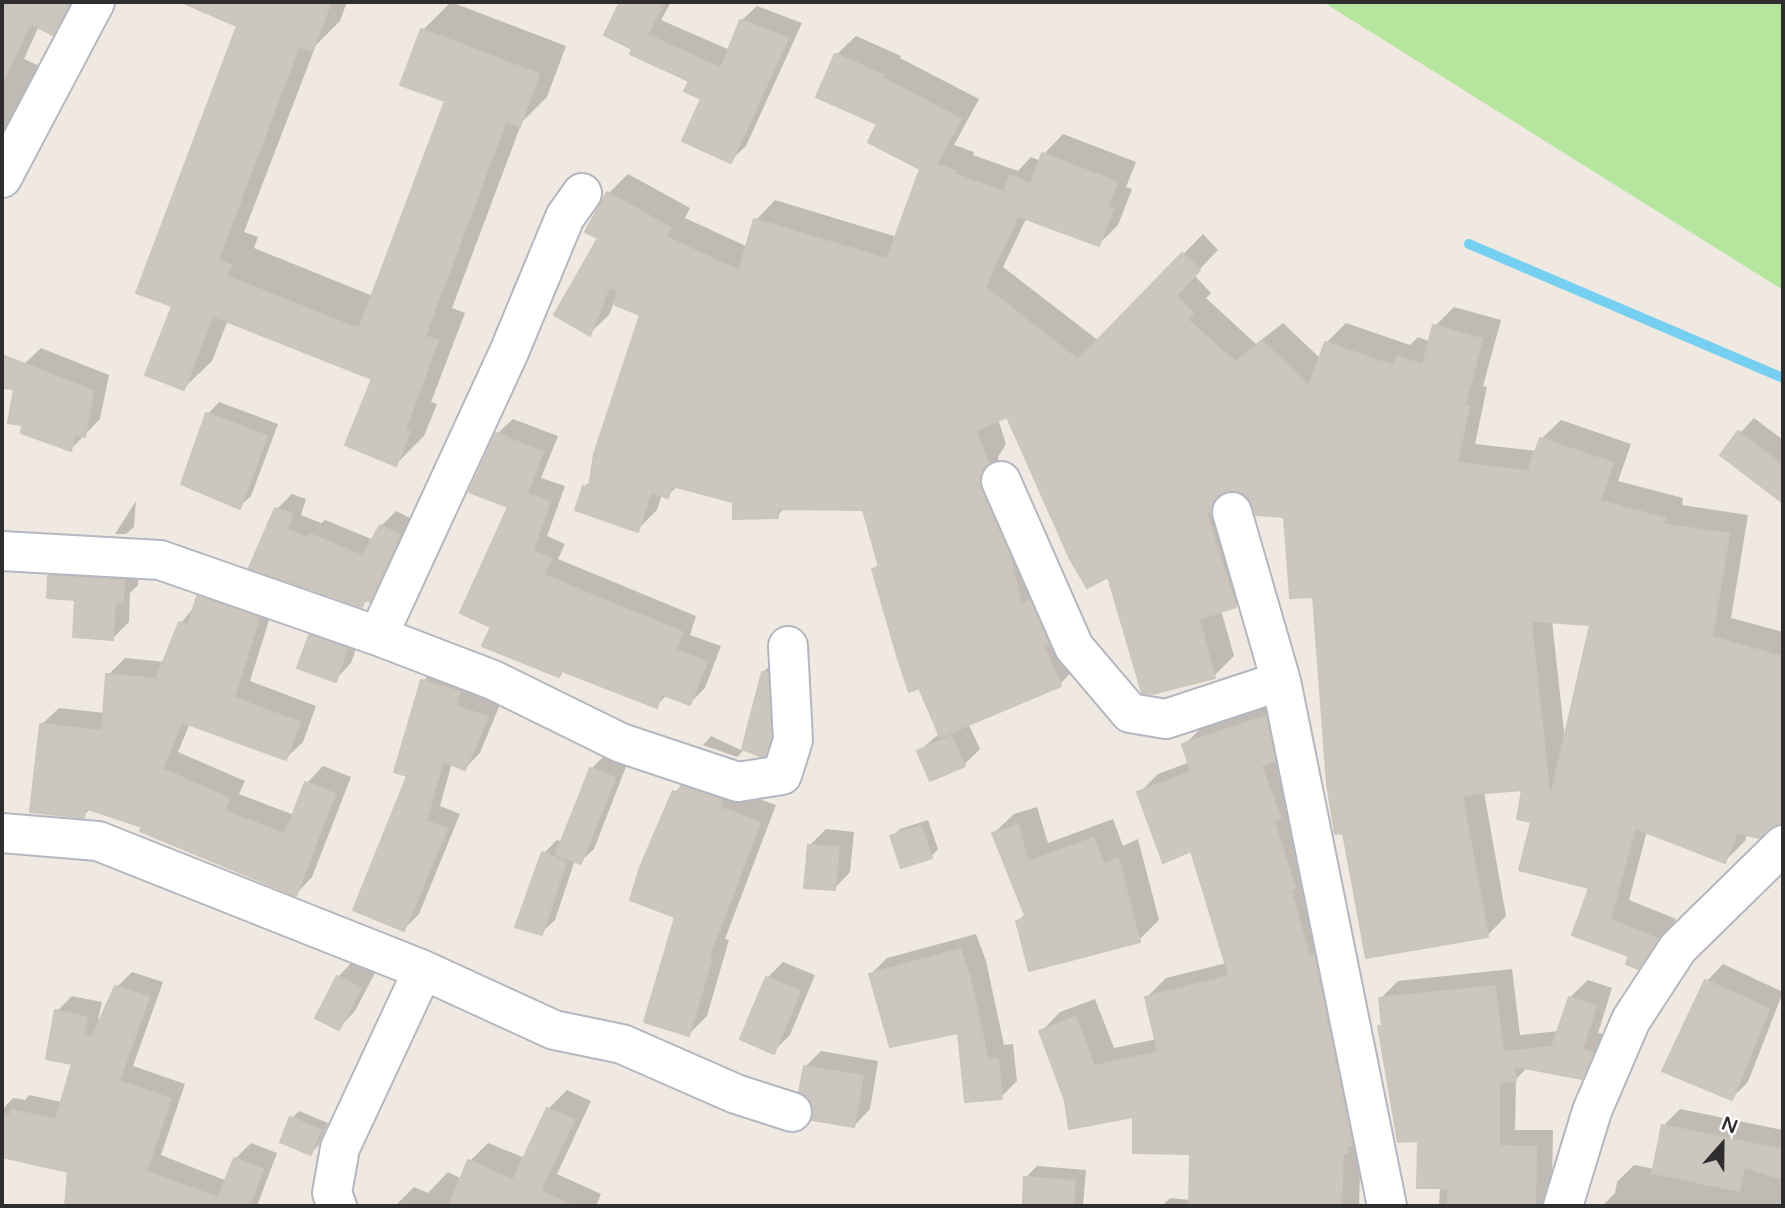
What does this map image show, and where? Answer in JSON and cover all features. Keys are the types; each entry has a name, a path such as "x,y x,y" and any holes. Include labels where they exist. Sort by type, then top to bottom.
{"street":[{"path":"2,178 95,2"},
{"path":"379,636 509,352 565,217 582,193"},
{"path":"1001,481 1074,646 1130,713 1166,719 1281,681"},
{"path":"1232,512 1281,681 1387,1206"},
{"path":"2,551 160,560 379,636 493,680 621,743 738,782 782,775 793,740 788,646"},
{"path":"2,832 99,841 423,970 554,1030 622,1044 736,1094 792,1112"},
{"path":"1563,1206 1592,1111 1631,1020 1678,948 1783,845"},
{"path":"337,1206 332,1193 340,1148 423,970"}],"green space":[{"path":"1323,2 1783,2 1783,290"}],"building":[{"path":"2,2 70,2 53,35 30,23 2,84"},
{"path":"181,2 331,2 312,51 299,46 218,260 231,265 227,276 359,329 445,101 400,85 421,29 539,74 520,127 506,121 425,336 438,341 405,430 410,432 396,466 345,445 372,379 213,316 184,390 145,375 172,306 136,293 237,26"},
{"path":"620,2 664,2 647,35 721,68 740,20 788,38 731,163 682,141 701,99 684,91 689,81 630,54 632,49 604,35"},
{"path":"835,54 883,75 882,78 961,119 936,164 955,171 954,174 1004,192 1010,175 1030,184 1042,153 1117,182 1108,207 1113,209 1099,246 1018,216 985,287 1078,360 1182,253 1200,270 1176,296 1193,313 1187,319 1235,362 1262,341 1309,386 1325,342 1394,366 1397,356 1423,365 1433,325 1482,339 1465,406 1469,407 1457,463 1528,471 1540,438 1613,463 1600,501 1665,518 1663,524 1729,534 1712,637 1783,657 1783,824 1768,829 1759,838 1737,833 1725,863 1635,828 1610,920 1658,939 1638,969 1626,964 1629,956 1572,935 1589,888 1519,870 1531,822 1517,819 1522,790 1462,795 1488,937 1366,958 1343,833 1335,834 1327,784 1313,597 1290,598 1284,517 1256,515 1248,497 1238,491 1225,491 1216,497 1211,513 1206,512 1236,607 1199,619 1215,678 1152,694 1142,693 1108,577 1087,588 1070,559 1007,417 976,430 988,464 979,478 981,490 1009,553 1021,604 1030,601 1049,645 1044,646 1061,686 940,737 919,688 909,692 872,569 879,567 863,510 777,509 778,518 733,519 733,502 672,486 668,498 651,492 638,532 575,510 583,486 589,488 594,454 640,315 615,305 617,289 609,287 590,336 554,315 598,238 585,232 607,192 671,228 666,237 739,271 754,219 887,259 920,169 868,142 877,124 816,97","holes":["1531,621 1590,625 1550,800"]},
{"path":"2,355 93,391 85,437 75,435 71,451 21,433 22,425 8,423 14,389 2,388"},
{"path":"206,413 267,436 240,509 181,484"},
{"path":"1738,431 1783,466 1783,503 1720,455"},
{"path":"496,433 543,452 527,493 550,502 533,551 551,559 544,575 682,632 676,650 707,662 690,705 661,694 657,708 562,671 559,677 482,646 491,627 460,613 508,507 469,492"},
{"path":"275,508 292,514 287,530 307,538 309,534 363,556 380,525 400,535 370,602 365,599 362,607 249,568"},
{"path":"48,576 124,580 123,603 115,602 113,640 73,637 75,600 47,598"},
{"path":"197,596 259,618 234,698 300,722 286,760 182,722 162,769 229,798 224,811 285,834 305,782 335,794 296,896 140,831 142,827 85,808 84,818 30,812 40,724 102,731 106,674 156,679 179,622 188,626"},
{"path":"309,635 347,648 336,682 297,668"},
{"path":"762,672 768,673 771,737 765,756 742,749"},
{"path":"421,680 460,692 456,706 488,717 465,770 443,761 426,821 447,829 404,931 353,910 407,776 394,772"},
{"path":"1266,716 1275,761 1261,766 1281,818 1274,821 1295,888 1291,890 1309,956 1314,955 1352,1145 1347,1146 1347,1153 1343,1153 1341,1206 1189,1206 1190,1154 1133,1153 1133,1117 1069,1129 1065,1101 1039,1031 1076,1017 1094,1066 1158,1052 1145,997 1229,976 1191,851 1163,863 1137,792 1191,772 1182,744"},
{"path":"951,736 965,766 930,781 917,751"},
{"path":"590,768 615,778 581,864 556,854"},
{"path":"681,786 722,800 719,807 760,823 709,957 712,958 689,1036 644,1022 675,917 630,900 640,867 673,791 678,793"},
{"path":"1018,825 1028,862 1093,838 1104,864 1118,858 1140,942 1029,971 1016,921 1026,918 992,833"},
{"path":"921,826 932,858 901,868 890,836"},
{"path":"808,845 839,847 835,890 804,888"},
{"path":"542,852 566,862 542,935 515,927"},
{"path":"960,949 970,978 988,1060 998,1059 1002,1099 965,1102 958,1033 890,1047 869,974"},
{"path":"337,976 361,988 339,1030 315,1018"},
{"path":"766,977 800,991 774,1054 740,1039"},
{"path":"1705,980 1769,1009 1732,1100 1662,1071"},
{"path":"115,986 149,997 119,1081 171,1099 146,1171 218,1198 234,1158 263,1169 249,1206 65,1206 68,1172 2,1157 2,1114 10,1115 12,1110 56,1119 72,1064 46,1059 55,1010 87,1018 84,1034 92,1037"},
{"path":"1495,986 1503,1052 1552,1047 1569,997 1596,1006 1582,1050 1593,1053 1582,1079 1514,1066 1516,1081 1499,1083 1499,1146 1536,1147 1535,1206 1448,1206 1448,1188 1417,1188 1418,1141 1398,1142 1378,1026 1382,1026 1379,998"},
{"path":"804,1066 863,1076 854,1127 812,1120 813,1107 808,1097 799,1092"},
{"path":"547,1108 574,1120 540,1191 574,1206 449,1206 468,1160 513,1180"},
{"path":"290,1117 321,1130 311,1155 280,1142"},
{"path":"1662,1125 1783,1150 1783,1179 1744,1167 1739,1191 1652,1173"},
{"path":"1024,1177 1075,1181 1073,1206 1023,1204"}],"waterway":[{"path":"1469,244 1783,378"}]}
